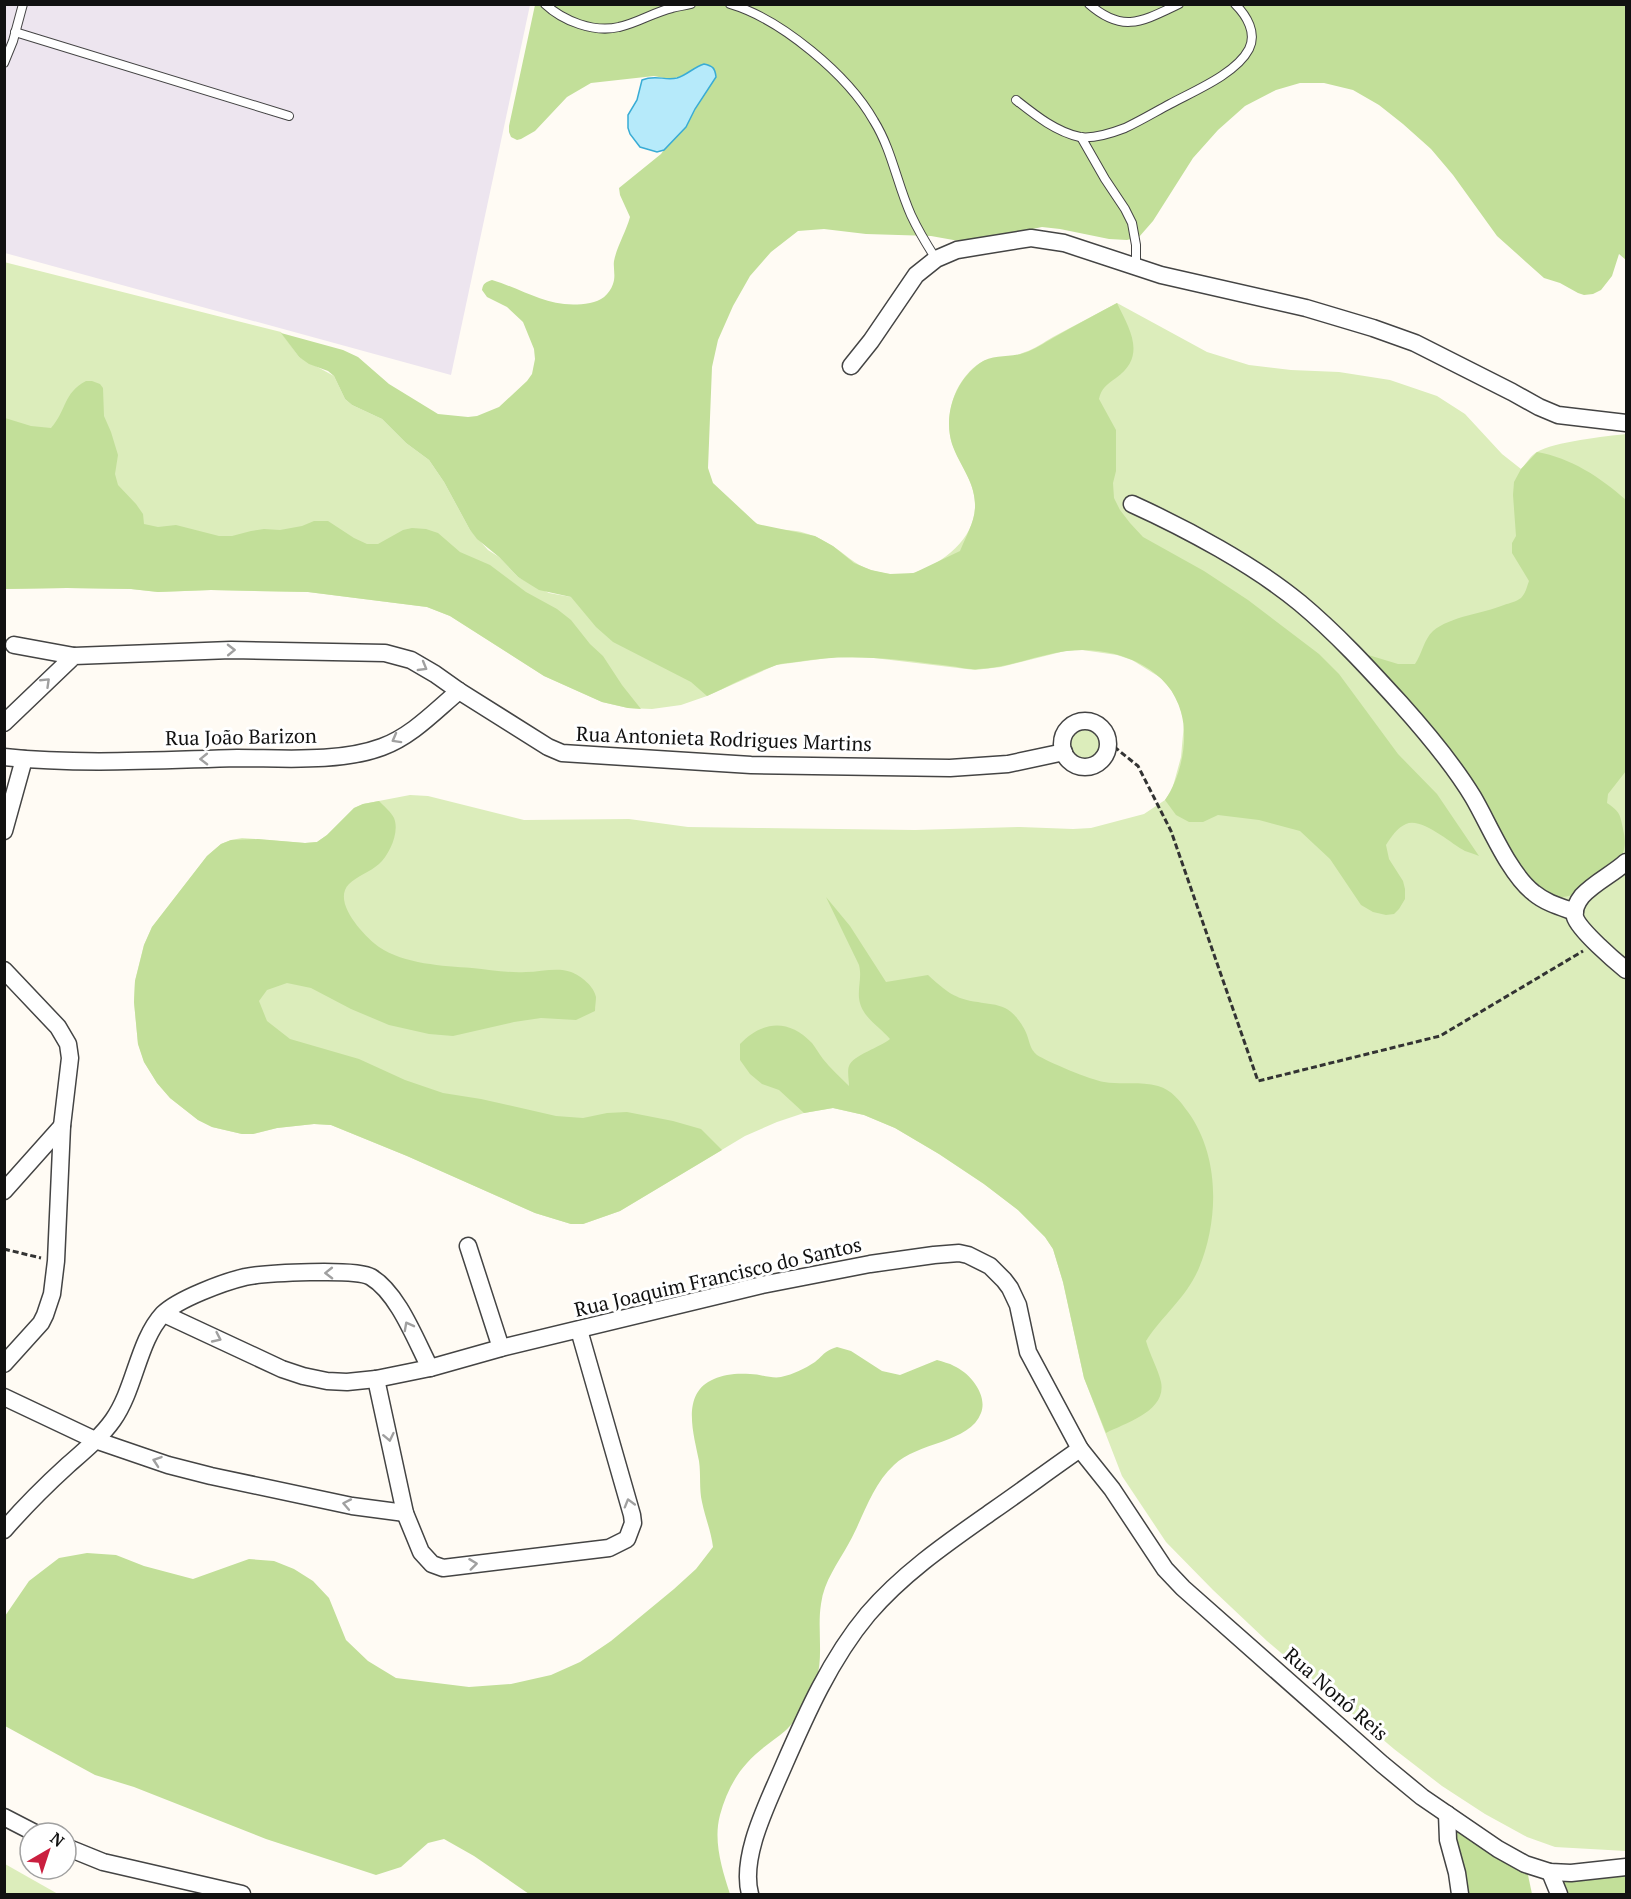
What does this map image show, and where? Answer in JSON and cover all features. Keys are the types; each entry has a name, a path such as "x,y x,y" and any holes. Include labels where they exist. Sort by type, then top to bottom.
{"street":[{"path":"851,366 916,275 936,259 957,250 1031,238 1064,243 1161,275 1306,308 1373,328 1415,343 1558,415 1626,423"},
{"path":"1132,504 1192,534 1261,576 1299,603 1331,631 1402,705 1443,754 1472,796 1521,879 1533,892 1546,901 1575,912"},
{"name":"Rua Antonieta Rodrigues Martins","path":"14,645 74,656 231,650 385,653 411,660 548,747 562,753 580,755 751,765 950,768 1008,764 1064,752"},
{"path":"4,723 74,656"},
{"name":"Rua João Barizon","path":"4,758 96,761 331,757 389,744 420,725 459,691"},
{"path":"1089,722 1103,731 1107,741 1104,757 1090,766 1079,766 1070,761 1062,744 1063,736 1070,727 1077,723 1089,722"},
{"path":"4,831 24,759"},
{"path":"1626,862 1583,895 1576,904 1575,912 1583,928 1596,943 1626,970"},
{"path":"4,970 58,1027 68,1044 70,1058 62,1126 56,1261 52,1294 45,1315 35,1331 4,1364"},
{"path":"4,1191 62,1126"},
{"path":"468,1246 501,1348"},
{"name":"Rua Joaquim Francisco do Santos","path":"376,1379 430,1368 501,1348 772,1283 870,1264 959,1253 990,1266 1010,1288 1018,1305 1031,1359 1080,1449"},
{"path":"4,1530 111,1422 121,1407 151,1331 164,1314 176,1304 233,1281 250,1276 336,1272 361,1274 372,1278 383,1287 399,1308 430,1368"},
{"path":"164,1314 282,1369 303,1376 347,1382 376,1379 405,1513 421,1552 432,1564 443,1568 609,1548 627,1539 633,1523 632,1515 579,1330"},
{"path":"4,1397 95,1440 168,1465 352,1506 405,1513"},
{"path":"750,1894 746,1882 749,1857 766,1804 818,1692 844,1647 867,1615 899,1582 954,1538 1080,1449"},
{"name":"Rua Nonô Reis","path":"1080,1449 1112,1489 1166,1569 1183,1588 1422,1797 1498,1849 1525,1864 1550,1872 1571,1873 1626,1867"},
{"path":"1447,1814 1448,1840 1460,1894"},
{"path":"4,1818 18,1825"},
{"path":"78,1852 103,1862 242,1894"},
{"path":"1550,1872 1559,1894"}],"lane":[{"path":"4,63 23,4"},
{"path":"545,4 555,14 575,22 595,27 617,28 671,8 691,4"},
{"path":"730,4 749,10 775,25 826,65 855,92 875,121 891,156 911,215 936,259"},
{"path":"1089,4 1098,13 1119,21 1135,23 1156,16 1179,4"},
{"path":"1017,100 1045,122 1081,137 1101,136 1124,128 1222,76 1240,61 1249,50 1253,38 1244,13 1235,4"},
{"path":"15,32 289,116"},
{"path":"1081,137 1100,173 1132,223 1136,245 1136,267"}],"path":[{"path":"1107,741 1138,766 1171,831 1258,1081 1440,1035 1596,943"},
{"path":"4,1249 56,1261"}],"shaded area":[{"path":"4,5 530,5 451,375 5,253"}],"green space":[{"path":"535,5 1626,5 1626,260 1619,254 1612,276 1601,290 1593,294 1584,295 1544,278 1497,236 1453,175 1431,149 1379,105 1353,90 1324,83 1300,83 1276,90 1245,106 1218,130 1193,158 1153,221 1139,237 1127,240 1109,239 1042,227 980,240 959,241 931,236 866,234 824,229 798,231 771,252 750,276 718,340 712,367 708,468 713,483 757,524 815,536 833,546 854,563 871,570 890,574 914,573 960,551 974,516 975,503 972,487 952,444 949,422 953,399 964,379 971,370 985,360 1031,350 1117,303 1131,333 1133,352 1131,361 1125,370 1105,387 1099,399 1116,430 1116,471 1113,483 1114,498 1120,510 1143,537 1204,571 1248,600 1319,654 1339,674 1398,754 1437,794 1479,856 1465,851 1420,824 1406,824 1394,833 1386,845 1389,859 1403,881 1405,899 1394,914 1386,915 1373,912 1361,905 1330,859 1300,831 1259,820 1218,815 1203,822 1189,822 1176,815 1165,800 1171,791 1182,758 1184,734 1181,712 1164,682 1151,670 1119,655 1102,651 1067,651 1001,666 975,669 912,661 854,657 825,658 777,665 707,696 691,682 613,642 596,627 571,597 539,590 518,577 470,530 444,482 429,460 406,443 382,419 352,405 345,399 334,376 299,357 281,333 343,350 358,357 389,384 438,414 477,416 499,407 527,381 532,374 535,359 534,349 523,322 507,307 487,297 482,290 485,283 492,280 551,302 563,304 594,302 604,297 609,291 614,281 615,255 630,217 619,188 661,154 686,127 716,76 687,73 669,79 654,76 591,83 567,97 535,131 517,140 511,137 509,126"},
{"path":"4,262 281,332 299,357 334,376 345,399 352,405 382,419 406,443 429,460 444,482 470,530 488,550 499,557 518,577 549,593 571,597 742,511 760,525 817,537 865,568 905,574 927,568 956,547 970,528 974,517 973,489 953,446 949,430 954,396 962,381 970,371 985,361 1029,351 1117,303 1207,352 1249,365 1339,372 1390,380 1437,396 1465,414 1502,454 1521,469 1533,455 1545,448 1580,440 1626,434 1626,1851 1555,1847 1527,1837 1485,1814 1442,1786 1394,1749 1267,1641 1213,1590 1166,1542 1122,1476 1084,1378 1063,1282 1053,1249 1045,1237 1018,1210 984,1184 895,1128 864,1115 833,1108 804,1113 745,1136 620,1211 583,1224 571,1224 535,1213 331,1125 314,1124 277,1128 253,1134 242,1134 212,1127 198,1120 170,1098 144,1062 138,1044 134,1002 135,981 144,945 152,927 207,856 221,844 231,840 242,838 317,842 354,808 363,804 410,795 428,796 524,820 629,819 688,827 758,828 915,830 1020,827 1091,828 1144,814 1165,800 1172,790 1181,757 1184,723 1180,707 1172,691 1161,678 1132,660 1117,655 1082,650 1065,651 1001,667 975,670 874,658 836,657 776,665 681,705 652,709 628,708 602,702 544,676 450,616 427,607 308,592 5,589"},
{"path":"86,381 100,384 103,388 104,416 118,455 115,474 118,485 143,514 144,524 158,527 176,525 219,536 232,536 264,529 280,530 302,526 314,521 328,521 367,544 378,544 403,530 412,528 438,533 460,552 490,565 526,592 557,609 571,620 603,656 641,709 602,702 544,676 450,616 427,607 308,592 5,589 5,418 31,426 51,428 69,396"},
{"path":"1537,452 1562,459 1585,470 1626,500 1626,771 1608,794 1607,803 1617,811 1620,817 1625,839 1624,847 1619,859 1608,869 1579,891 1562,897 1552,896 1536,889 1365,654 1398,664 1415,664 1427,638 1440,626 1515,601 1523,596 1529,581 1512,553 1512,543 1516,536 1514,482 1521,469"},
{"path":"1085,726 1098,731 1103,744 1098,757 1085,762 1072,757 1067,744 1072,731"},
{"path":"379,801 394,818 395,836 379,864 349,884 344,900 352,918 366,935 389,953 412,961 506,972 555,970 571,972 593,989 596,997 595,1011 576,1020 541,1018 453,1036 429,1034 389,1025 351,1009 311,988 287,983 267,990 259,1001 267,1021 290,1039 359,1059 405,1080 443,1093 556,1116 583,1118 627,1112 673,1121 701,1129 722,1150 620,1211 583,1224 571,1224 535,1213 331,1125 314,1124 242,1134 212,1127 198,1120 170,1098 144,1062 138,1044 134,1002 135,981 144,945 152,927 207,856 221,844 231,840 258,839 317,842 354,808"},
{"path":"826,897 850,926 886,982 928,975 945,990 956,996 1005,1008 1026,1031 1037,1055 1098,1081 1158,1086 1175,1096 1188,1112 1206,1148 1211,1168 1213,1209 1210,1230 1206,1249 1194,1278 1146,1341 1160,1377 1161,1392 1158,1401 1143,1415 1106,1433 1084,1378 1063,1282 1053,1249 1045,1237 1018,1210 939,1154 895,1128 864,1115 833,1108 804,1113 779,1090 762,1084 750,1074 740,1060 740,1044 749,1036 767,1027 785,1026 803,1035 812,1043 849,1086 848,1070 852,1062 890,1039 867,1016 860,1005 859,965"},
{"path":"837,1347 851,1351 882,1371 900,1375 937,1360 950,1364 960,1369 976,1385 983,1406 975,1423 966,1431 904,1457 886,1473 832,1572 821,1604 820,1662 811,1694 790,1727 742,1768 730,1787 722,1808 717,1835 721,1865 730,1894 529,1894 474,1856 444,1839 428,1843 401,1867 376,1875 266,1839 134,1787 95,1775 5,1726 5,1616 29,1581 59,1558 87,1553 116,1555 144,1566 193,1579 249,1559 274,1561 294,1569 313,1581 329,1598 346,1640 368,1661 396,1678 469,1687 511,1684 551,1675 580,1662 611,1641 674,1589 696,1569 713,1547 701,1497 699,1461 692,1416 693,1404 703,1385 718,1377 731,1374 786,1376 807,1367 827,1351"},
{"path":"1454,1828 1528,1875 1532,1894 1464,1894"},
{"path":"5,1864 18,1871 18,1881 35,1881 58,1894 5,1894"},
{"path":"1626,1875 1626,1894 1565,1894 1557,1877"}],"water":[{"path":"704,64 713,68 716,77 686,127 664,150 657,152 640,147 630,134 628,115 637,100 642,80 677,78"}]}
